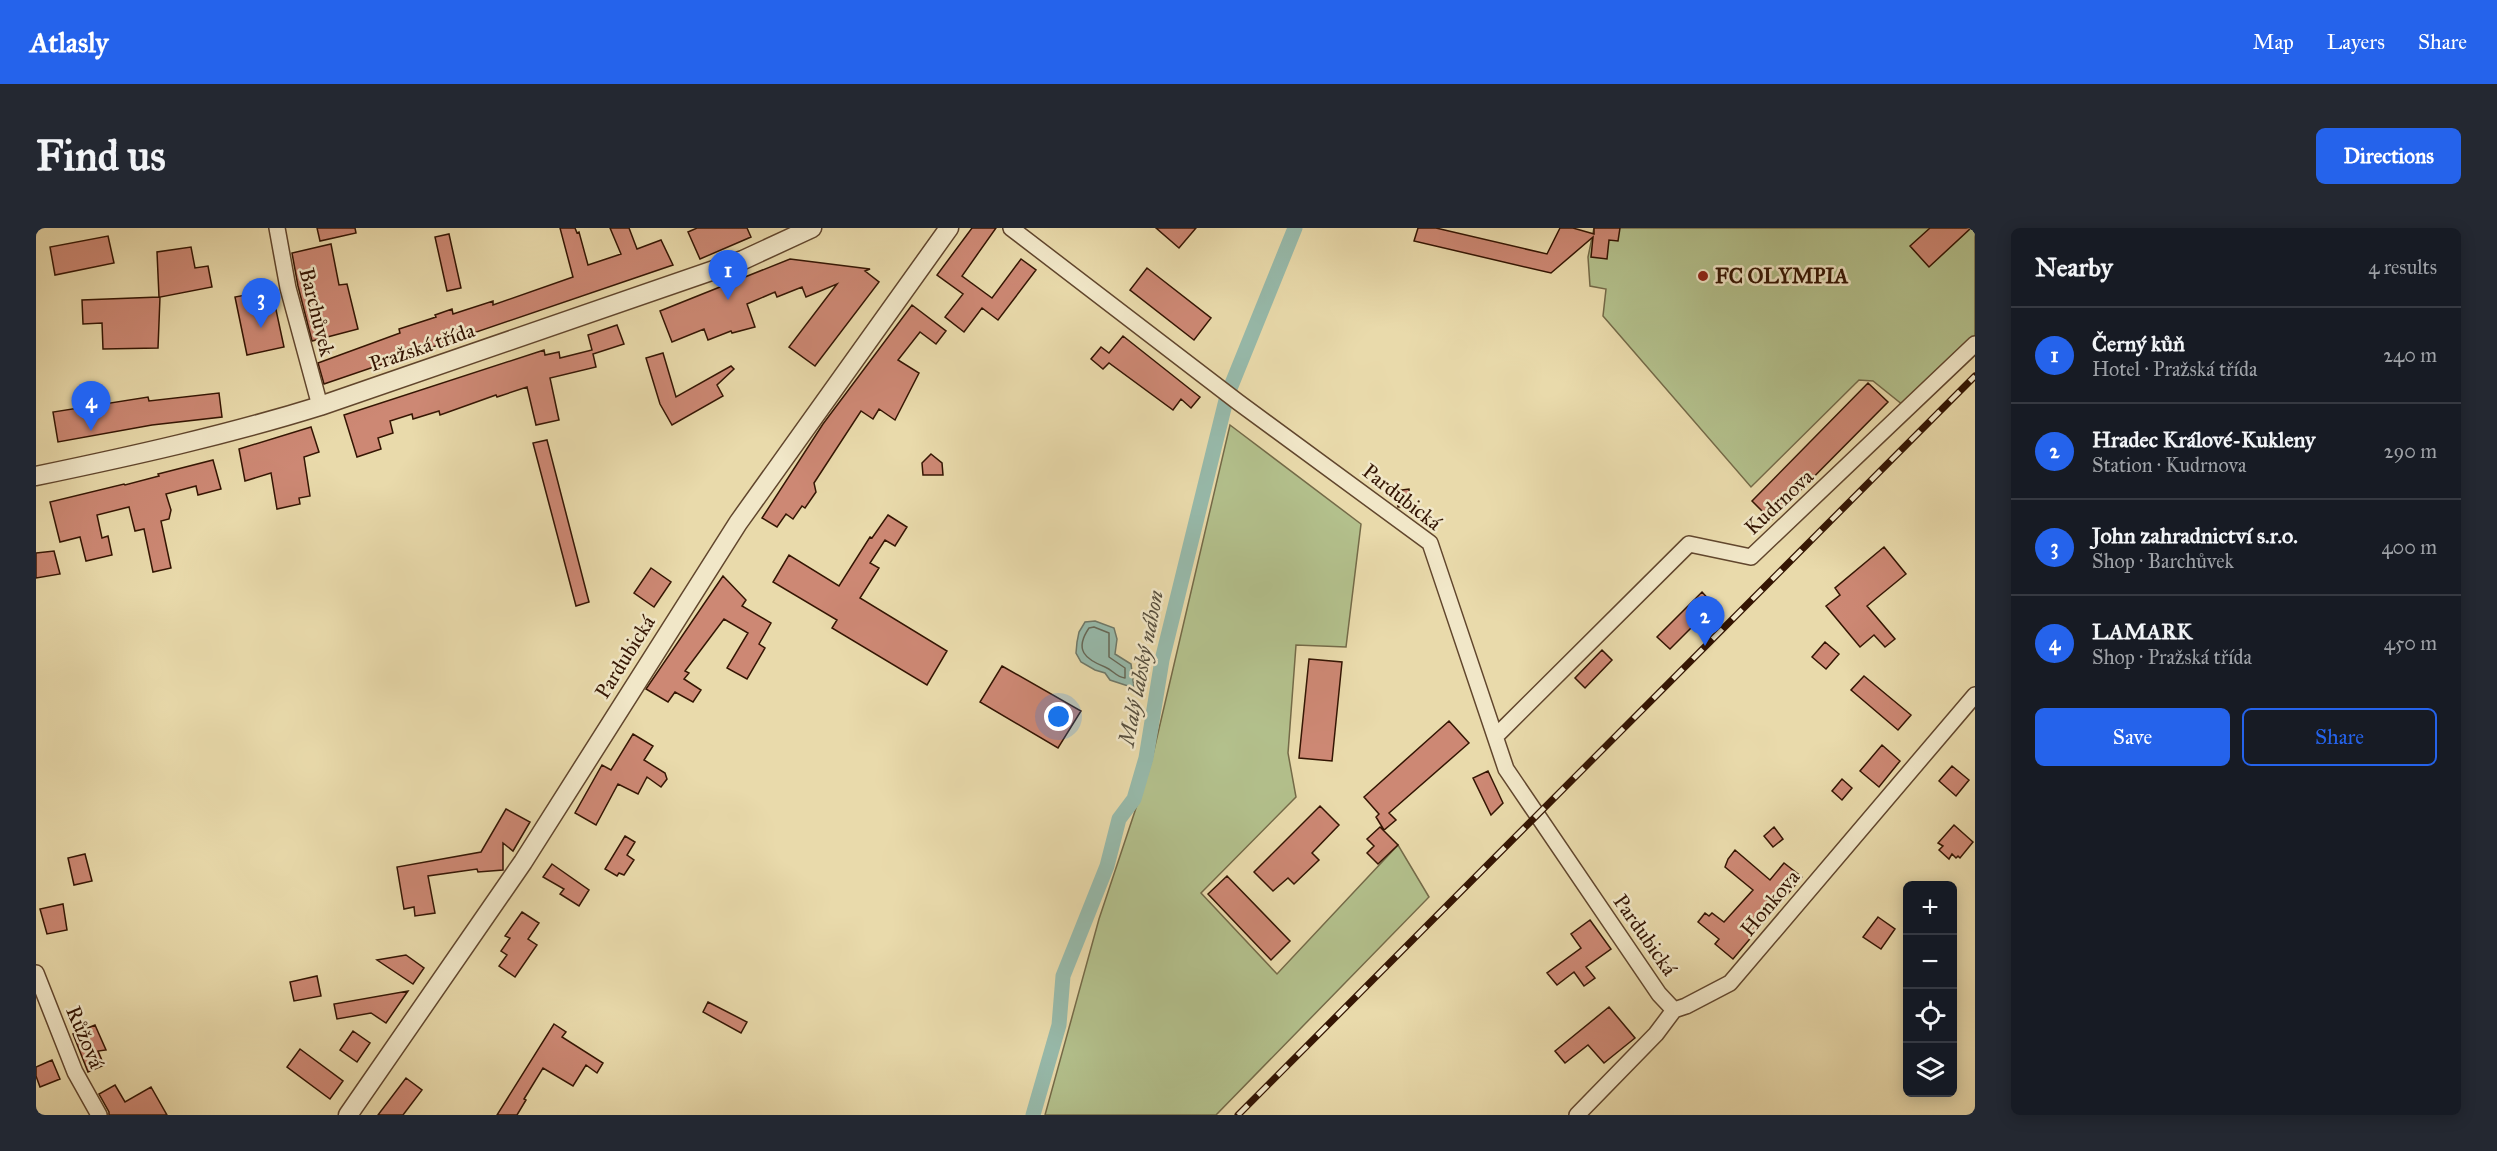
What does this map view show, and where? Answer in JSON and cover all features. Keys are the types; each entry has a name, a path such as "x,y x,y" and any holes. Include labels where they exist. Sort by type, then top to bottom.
{"street":[{"name":"Barchůvek","path":"277,228 288,288 320,406"},
{"name":"Pražská třída","path":"36,476 179,446 320,406 743,260 813,228"},
{"name":"Pardubická","path":"348,1115 523,862 738,523 949,228"},
{"name":"Pardubická","path":"1011,228 1238,402 1430,543 1506,769 1659,994 1674,1010"},
{"name":"Kudrnova","path":"1496,736 1689,544 1751,557 1975,344"},
{"name":"Honkova","path":"1577,1115 1656,1034 1674,1010 1730,983 1975,695"},
{"name":"Růžová","path":"36,973 75,1072 99,1115"}],"green space":[{"path":"1594,228 1975,228 1975,336 1903,405 1873,381 1859,380 1751,487 1603,316 1606,289 1590,286 1588,257"},
{"path":"1230,425 1361,524 1346,647 1296,645 1288,753 1296,797 1201,893 1277,974 1398,845 1429,897 1216,1115 1045,1115 1099,919 1151,763"}],"water":[{"path":"1095,621 1114,628 1117,639 1115,654 1131,664 1134,688 1110,680 1105,673 1081,662 1076,653 1079,632 1085,622"}],"building":[{"path":"317,228 355,228 356,233 320,241"},
{"path":"560,228 575,228 577,233 579,232 588,265 621,254 610,228 629,228 637,249 661,240 673,265 324,384 318,363 400,333 399,329 436,317 435,315 452,309 453,314 493,301 493,305 573,277"},
{"path":"697,228 747,228 751,237 700,259 688,232"},
{"path":"972,228 996,228 962,276 992,298 1021,259 1036,270 998,320 982,308 964,332 945,317 963,294 937,275"},
{"path":"1156,228 1196,228 1179,248"},
{"path":"1418,228 1436,228 1547,254 1560,228 1573,228 1594,234 1594,228 1620,228 1618,241 1609,240 1607,259 1591,257 1593,237 1551,273 1414,241"},
{"path":"1930,228 1971,228 1929,267 1910,246"},
{"path":"449,234 461,288 447,291 435,237"},
{"path":"108,236 114,263 55,275 50,247"},
{"path":"331,244 339,285 347,284 358,329 312,341 292,253"},
{"path":"191,247 195,268 208,266 212,287 160,297 158,348 103,349 102,323 83,324 82,300 159,297 157,252"},
{"path":"790,259 870,269 865,271 879,282 815,366 789,347 837,284 806,297 802,287 777,297 775,292 747,304 755,327 732,333 731,331 708,340 704,329 672,342 660,311"},
{"path":"1147,268 1211,318 1194,340 1130,290"},
{"path":"256,293 259,308 275,305 284,347 247,355 235,297"},
{"path":"912,305 946,331 936,344 920,332 898,360 919,373 895,420 879,409 873,419 861,411 814,483 816,492 805,508 802,506 793,519 786,514 777,527 762,518 823,424"},
{"path":"617,325 624,344 593,354 596,367 550,378 559,420 536,425 527,387 497,397 496,395 440,415 439,411 413,419 412,414 390,421 393,433 378,438 381,449 357,457 344,415 544,350 545,355 559,352 560,358 592,350 588,335"},
{"path":"1123,336 1200,397 1191,408 1181,399 1173,410 1109,363 1103,369 1091,359 1101,347 1109,353"},
{"path":"663,353 676,397 731,366 734,369 717,385 723,396 672,425 660,404 646,358"},
{"path":"1868,383 1888,402 1771,520 1752,501"},
{"path":"219,393 222,417 152,425 58,442 53,412 148,397 149,401"},
{"path":"311,427 319,452 304,457 310,496 299,498 300,504 277,509 271,473 245,481 239,449"},
{"path":"547,440 589,602 576,606 533,443"},
{"path":"931,454 942,463 943,475 923,475 922,463"},
{"path":"213,460 221,489 198,495 196,486 166,494 171,510 169,519 161,521 171,568 153,572 144,529 135,531 129,507 97,515 102,538 108,536 112,555 86,561 80,537 60,542 50,502 125,485"},
{"path":"1409,489 1411,506 1398,507 1395,491"},
{"path":"888,515 907,527 895,546 885,540 870,563 879,568 860,598 947,651 927,685 832,628 837,620 773,582 789,555 839,586 870,537 872,538"},
{"path":"1884,547 1906,574 1867,606 1895,639 1885,647 1874,635 1860,647 1826,606 1840,595 1835,588"},
{"path":"54,551 60,574 36,578 36,553"},
{"path":"651,568 671,582 654,607 634,593"},
{"path":"723,576 746,600 742,606 771,623 759,644 765,648 747,679 727,668 748,633 724,619 685,671 689,673 684,679 701,690 693,702 675,692 668,702 646,689"},
{"path":"1702,592 1714,605 1670,649 1657,637"},
{"path":"1825,642 1839,654 1826,669 1812,657"},
{"path":"1602,650 1612,660 1585,688 1575,678"},
{"path":"1309,659 1342,662 1332,761 1299,758"},
{"path":"1002,666 1081,711 1058,748 980,702"},
{"path":"1864,676 1911,715 1898,730 1851,690"},
{"path":"1449,721 1469,743 1389,813 1396,820 1384,830 1376,817 1379,814 1364,797"},
{"path":"633,734 653,746 644,760 665,773 667,779 661,787 647,777 638,794 618,784 596,825 575,813 602,765 611,770"},
{"path":"1882,745 1900,761 1879,787 1860,771"},
{"path":"1952,766 1969,780 1956,796 1939,781"},
{"path":"1488,771 1503,803 1491,815 1473,778"},
{"path":"1842,779 1852,788 1842,800 1832,791"},
{"path":"1320,806 1339,825 1312,853 1319,860 1294,884 1288,878 1273,891 1254,872"},
{"path":"506,809 530,822 513,851 503,843 503,870 478,872 477,869 428,876 435,913 415,916 414,907 404,909 397,867 481,852"},
{"path":"1954,825 1973,842 1960,858 1952,854 1949,859 1939,850 1943,846 1938,843"},
{"path":"1380,827 1398,845 1378,864 1367,853 1374,846 1367,839"},
{"path":"1774,827 1783,839 1773,847 1764,836"},
{"path":"625,836 635,842 627,855 634,860 624,875 619,873 617,876 605,869"},
{"path":"1735,850 1770,880 1784,863 1802,877 1733,959 1715,944 1719,939 1698,922 1705,913 1709,916 1712,913 1724,922 1753,890 1725,867"},
{"path":"85,854 92,881 74,885 68,858"},
{"path":"552,864 589,890 579,906 560,894 564,889 543,877"},
{"path":"1227,876 1290,941 1271,960 1208,894"},
{"path":"63,904 67,930 47,934 40,909"},
{"path":"522,912 539,923 528,939 537,945 515,977 499,966 507,955 501,951 510,938 505,936"},
{"path":"1878,917 1895,929 1881,949 1863,937"},
{"path":"1590,920 1611,949 1586,967 1595,978 1584,986 1574,972 1557,985 1547,973 1581,948 1571,934"},
{"path":"406,955 424,968 413,984 377,960"},
{"path":"317,976 321,996 294,1001 290,982"},
{"path":"408,991 386,1023 371,1013 337,1019 334,1004"},
{"path":"708,1002 747,1022 741,1033 703,1012"},
{"path":"1609,1007 1635,1038 1604,1063 1588,1045 1565,1063 1555,1051"},
{"path":"554,1024 566,1032 562,1037 603,1063 597,1073 586,1065 573,1086 543,1068 517,1115 497,1115"},
{"path":"95,1025 106,1050 98,1051 104,1065 88,1072 73,1034"},
{"path":"353,1031 370,1043 357,1062 340,1050"},
{"path":"300,1049 343,1081 330,1099 287,1067"},
{"path":"52,1060 60,1079 40,1087 36,1067"},
{"path":"406,1078 422,1090 403,1115 378,1115"},
{"path":"115,1085 125,1102 151,1087 167,1115 109,1115 99,1094"}],"waterway":[{"name":"Malý labský náhon","path":"1033,1115 1059,1025 1063,976 1107,866 1119,819 1134,799 1146,758 1162,660 1227,396 1295,228"}],"railway":[{"path":"1238,1115 1975,376"}],"place":[{"name":"FC OLYMPIA","path":"1703,276"},
{"name":"Černý kůň","path":"728,300"},
{"name":"John zahradnictví s.r.o.","path":"261,328"},
{"name":"LAMARK","path":"91,431"},
{"name":"Hradec Králové-Kukleny","path":"1705,646"}]}
